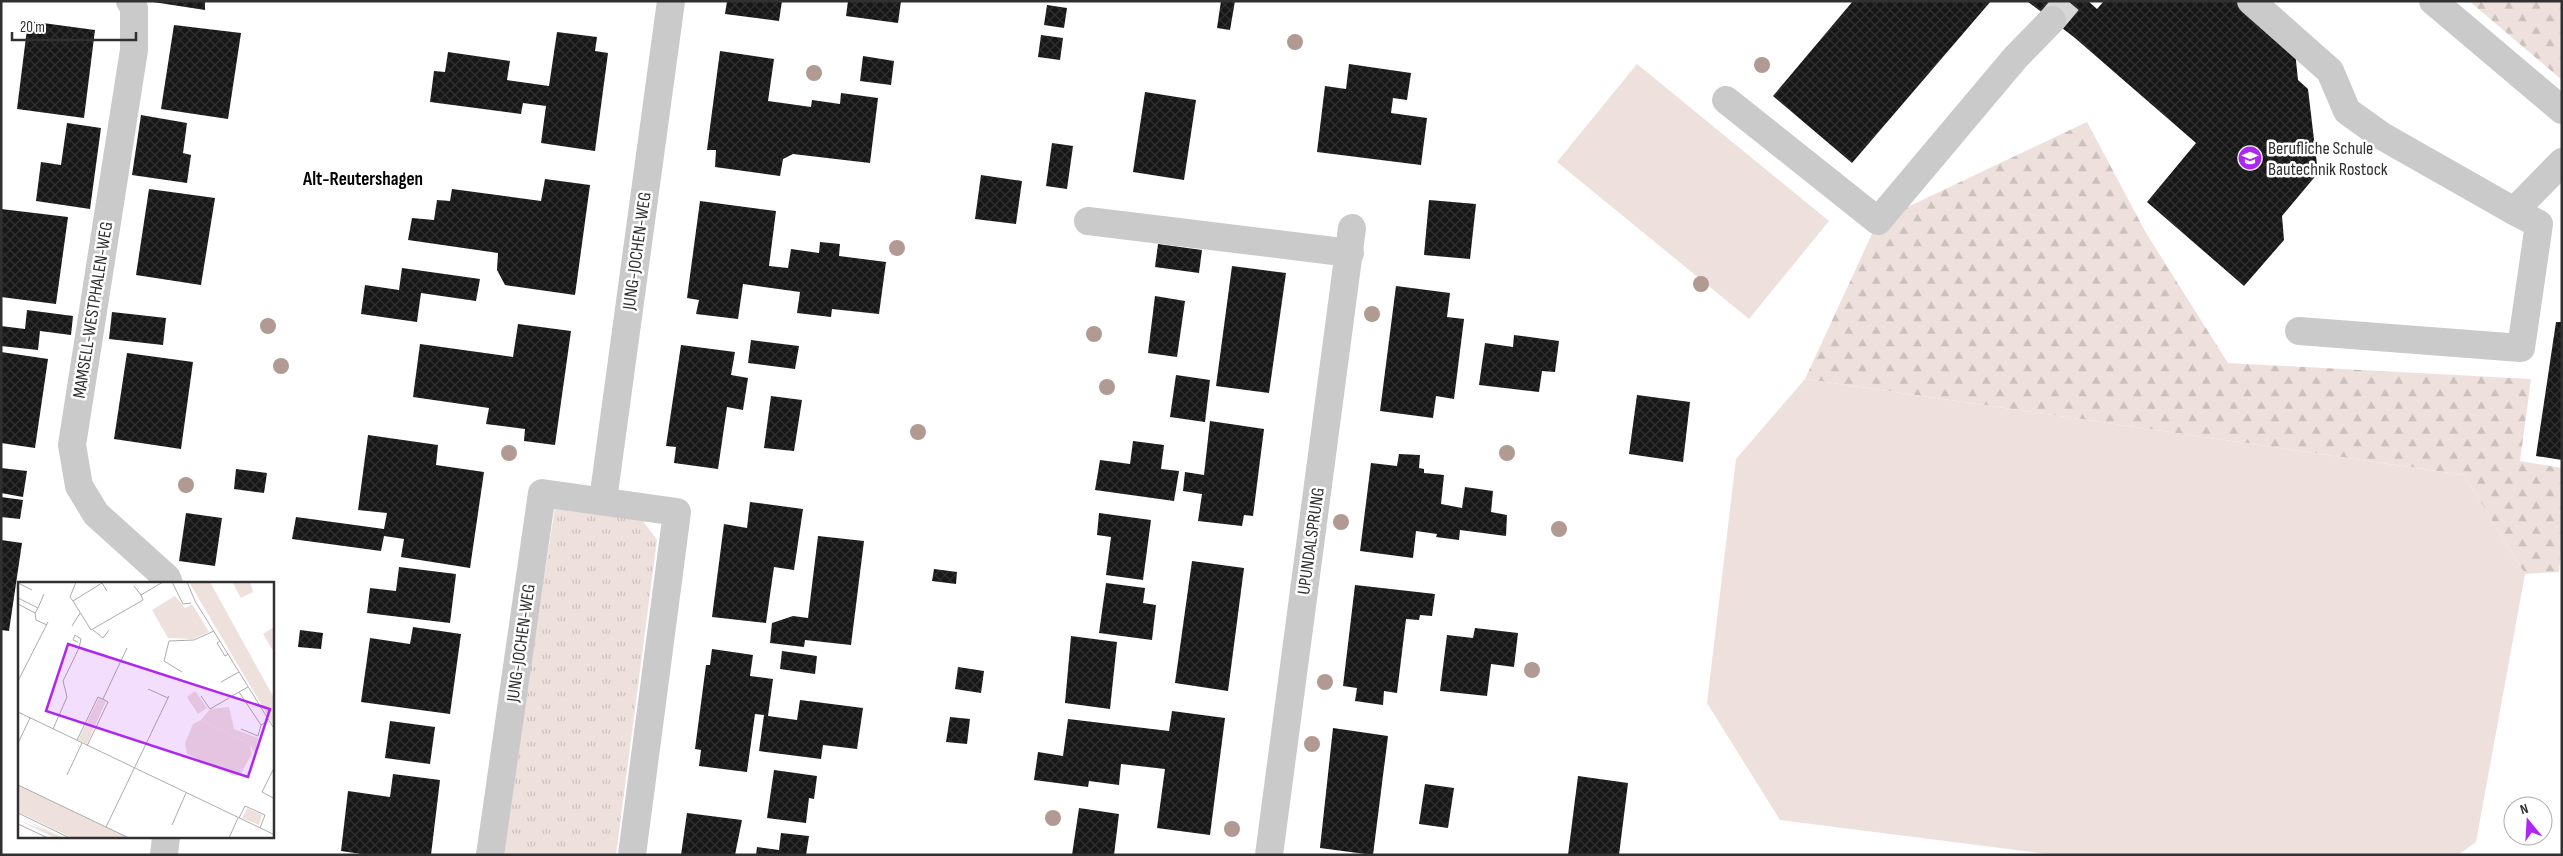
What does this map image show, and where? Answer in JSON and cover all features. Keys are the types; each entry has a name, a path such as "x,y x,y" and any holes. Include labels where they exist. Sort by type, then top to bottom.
{"street":[{"name":"MAMSELL-WESTPHALEN-WEG","path":"130,1 134,8 134,50 72,445 79,486 96,514 167,578 168,582"},
{"name":"JUNG-JOCHEN-WEG","path":"603,500 671,1"},
{"path":"2251,1 2330,71 2347,111 2382,136 2539,224 2520,348 2299,331"},
{"path":"2433,1 2562,110"},
{"path":"1726,100 1878,221 2014,58 2052,20"},
{"path":"2514,210 2562,162"},
{"name":"UPUNDALSPRUNG","path":"1088,221 1351,241 1269,855"},
{"name":"JUNG-JOCHEN-WEG","path":"490,855 542,493 603,500 677,512 632,855"},
{"path":"164,855 166,838"}],"green space":[{"path":"2469,1 2562,1 2562,80"},
{"path":"1637,64 1829,221 1749,319 1557,162"},
{"path":"2087,122 2146,233 2228,363 2531,379 2520,461 2562,468 2562,540 2559,572 2525,574 2464,475 1805,379 1878,221"},
{"path":"1805,379 2464,475 2525,574 2476,842 2458,855 2056,855 1780,820 1707,703 1736,459"},
{"path":"555,507 643,521 657,540 616,855 501,855"}],"building":[{"path":"205,1 205,10 153,2"},
{"path":"727,1 782,1 779,21 725,14"},
{"path":"848,1 901,1 898,23 846,16"},
{"path":"1221,1 1235,1 1230,30 1217,28"},
{"path":"1853,1 1991,1 1852,163 1773,96"},
{"name":"Berufliche Schule Bautechnik Rostock","path":"2027,1 2088,1 2097,9 2104,1 2236,1 2295,51 2298,80 2308,89 2318,173 2282,216 2284,240 2244,286 2147,202 2196,143 2075,38"},
{"path":"1047,5 1067,8 1064,28 1044,25"},
{"path":"28,21 95,30 84,118 17,109"},
{"path":"174,25 241,33 228,119 161,109"},
{"path":"557,32 597,37 595,51 608,53 595,151 541,143 546,106 523,103 521,114 430,102 434,71 445,72 448,52 510,61 507,80 549,86"},
{"path":"1041,35 1063,38 1060,60 1038,57"},
{"path":"720,51 774,59 768,101 811,107 812,100 840,104 841,93 878,98 870,163 793,154 783,159 780,176 715,167 716,150 707,150"},
{"path":"863,56 894,61 891,85 860,81"},
{"path":"1349,64 1411,73 1407,100 1393,98 1391,113 1427,118 1421,165 1317,152 1325,86 1346,89"},
{"path":"1145,92 1196,100 1184,180 1133,172"},
{"path":"141,115 187,123 183,153 191,155 187,183 132,175"},
{"path":"67,123 101,128 90,209 36,201 41,162 61,165"},
{"path":"1052,143 1073,146 1067,189 1046,186"},
{"path":"981,175 1022,181 1016,224 975,219"},
{"path":"545,179 590,185 575,295 505,285 497,270 498,253 408,240 412,218 434,220 437,200 450,201 452,189 541,201"},
{"path":"149,189 215,198 201,285 136,275"},
{"path":"1429,200 1476,204 1470,259 1424,255"},
{"path":"700,201 776,211 769,266 788,268 791,249 819,253 820,242 840,244 839,256 886,262 879,314 832,309 831,317 797,313 800,292 743,284 738,319 696,314 699,300 687,298"},
{"path":"1,209 68,217 56,304 1,297"},
{"path":"1158,244 1202,250 1199,273 1155,267"},
{"path":"1232,266 1286,273 1269,393 1216,386"},
{"path":"402,268 480,279 476,301 421,293 417,322 361,314 365,285 399,290"},
{"path":"1396,286 1450,293 1447,317 1464,319 1454,399 1436,396 1433,418 1380,411"},
{"path":"1155,296 1185,301 1177,357 1148,353"},
{"path":"27,310 73,316 71,335 40,331 38,350 1,346 1,326 25,329"},
{"path":"112,312 166,318 163,345 109,339"},
{"path":"2556,322 2562,322 2562,460 2536,456"},
{"path":"518,324 571,331 555,445 524,441 525,429 486,424 489,408 413,397 420,344 513,357"},
{"path":"1514,335 1559,341 1555,372 1542,371 1539,392 1479,385 1485,343 1513,347"},
{"path":"751,340 799,346 795,369 748,363"},
{"path":"681,345 735,352 731,375 748,378 743,410 727,407 718,469 674,463 676,447 666,446"},
{"path":"1,352 48,359 35,448 1,443"},
{"path":"127,353 193,362 181,449 114,439"},
{"path":"1176,375 1210,380 1205,422 1170,417"},
{"path":"1637,395 1690,402 1683,462 1629,454"},
{"path":"771,396 802,400 794,451 764,448"},
{"path":"1210,421 1264,429 1253,516 1244,515 1242,526 1198,521 1202,494 1183,491 1185,472 1204,475"},
{"path":"368,435 438,445 436,465 484,472 470,568 401,557 404,539 384,536 381,551 292,539 296,517 384,529 387,513 358,510"},
{"path":"1133,441 1164,445 1161,469 1179,471 1174,501 1095,490 1100,460 1130,464"},
{"path":"1399,454 1420,455 1419,468 1424,469 1424,473 1444,475 1441,504 1462,508 1465,487 1493,491 1491,512 1507,515 1506,536 1460,530 1459,540 1436,537 1437,534 1416,531 1413,558 1360,551 1371,463 1397,466"},
{"path":"1,468 27,471 23,497 1,493"},
{"path":"236,469 267,473 264,493 234,489"},
{"path":"1,497 23,500 20,519 1,517"},
{"path":"750,502 803,509 794,570 774,567 766,623 712,617 724,524 747,528"},
{"path":"186,513 222,518 215,566 179,561"},
{"path":"1099,513 1151,520 1143,580 1106,575 1111,537 1097,535"},
{"path":"818,536 864,541 851,645 805,640 804,647 770,643 772,623 793,616 808,618"},
{"path":"1,540 22,543 9,631 1,630"},
{"path":"1192,561 1244,568 1228,691 1175,683"},
{"path":"399,567 456,574 450,623 367,613 370,588 396,591"},
{"path":"934,569 957,572 956,584 932,581"},
{"path":"1106,583 1145,588 1143,603 1156,605 1152,640 1099,633"},
{"path":"1355,585 1435,594 1432,616 1420,615 1419,620 1406,619 1397,693 1384,691 1383,705 1355,701 1357,688 1343,686"},
{"path":"413,627 461,634 450,714 361,702 370,638 410,644"},
{"path":"1475,628 1518,633 1514,667 1491,664 1487,696 1440,691 1447,635 1473,638"},
{"path":"300,630 323,633 321,649 298,647"},
{"path":"1071,636 1117,642 1110,709 1065,703"},
{"path":"712,649 753,655 750,676 773,679 768,716 797,720 800,700 863,708 857,749 823,745 821,759 759,751 764,715 755,714 747,772 699,766 701,750 695,749 706,665 710,665"},
{"path":"782,651 817,656 815,674 780,669"},
{"path":"958,667 984,671 981,693 955,689"},
{"path":"1172,711 1225,718 1210,835 1157,828 1165,769 1121,764 1119,785 1089,781 1088,787 1034,780 1038,752 1063,756 1068,719 1169,731"},
{"path":"950,717 970,719 967,744 946,742"},
{"path":"390,721 435,727 430,764 385,758"},
{"path":"1333,728 1388,736 1373,855 1320,848"},
{"path":"774,770 817,776 814,799 809,798 806,823 767,818"},
{"path":"393,774 440,780 431,855 368,855 341,851 348,791 390,797"},
{"path":"1578,776 1628,783 1619,855 1568,855"},
{"path":"1425,784 1454,788 1448,828 1419,824"},
{"path":"1079,808 1119,814 1114,855 1072,855"},
{"path":"687,813 742,820 735,855 681,855"},
{"path":"781,833 809,836 806,855 756,855 757,847 779,850"}],"tunnel":[{"path":"2052,20 2068,1"}],"place":[{"name":"Berufliche Schule Bautechnik Rostock","path":"2250,158"}],"district":[{"name":"Alt-Reutershagen","path":"363,179"}]}
